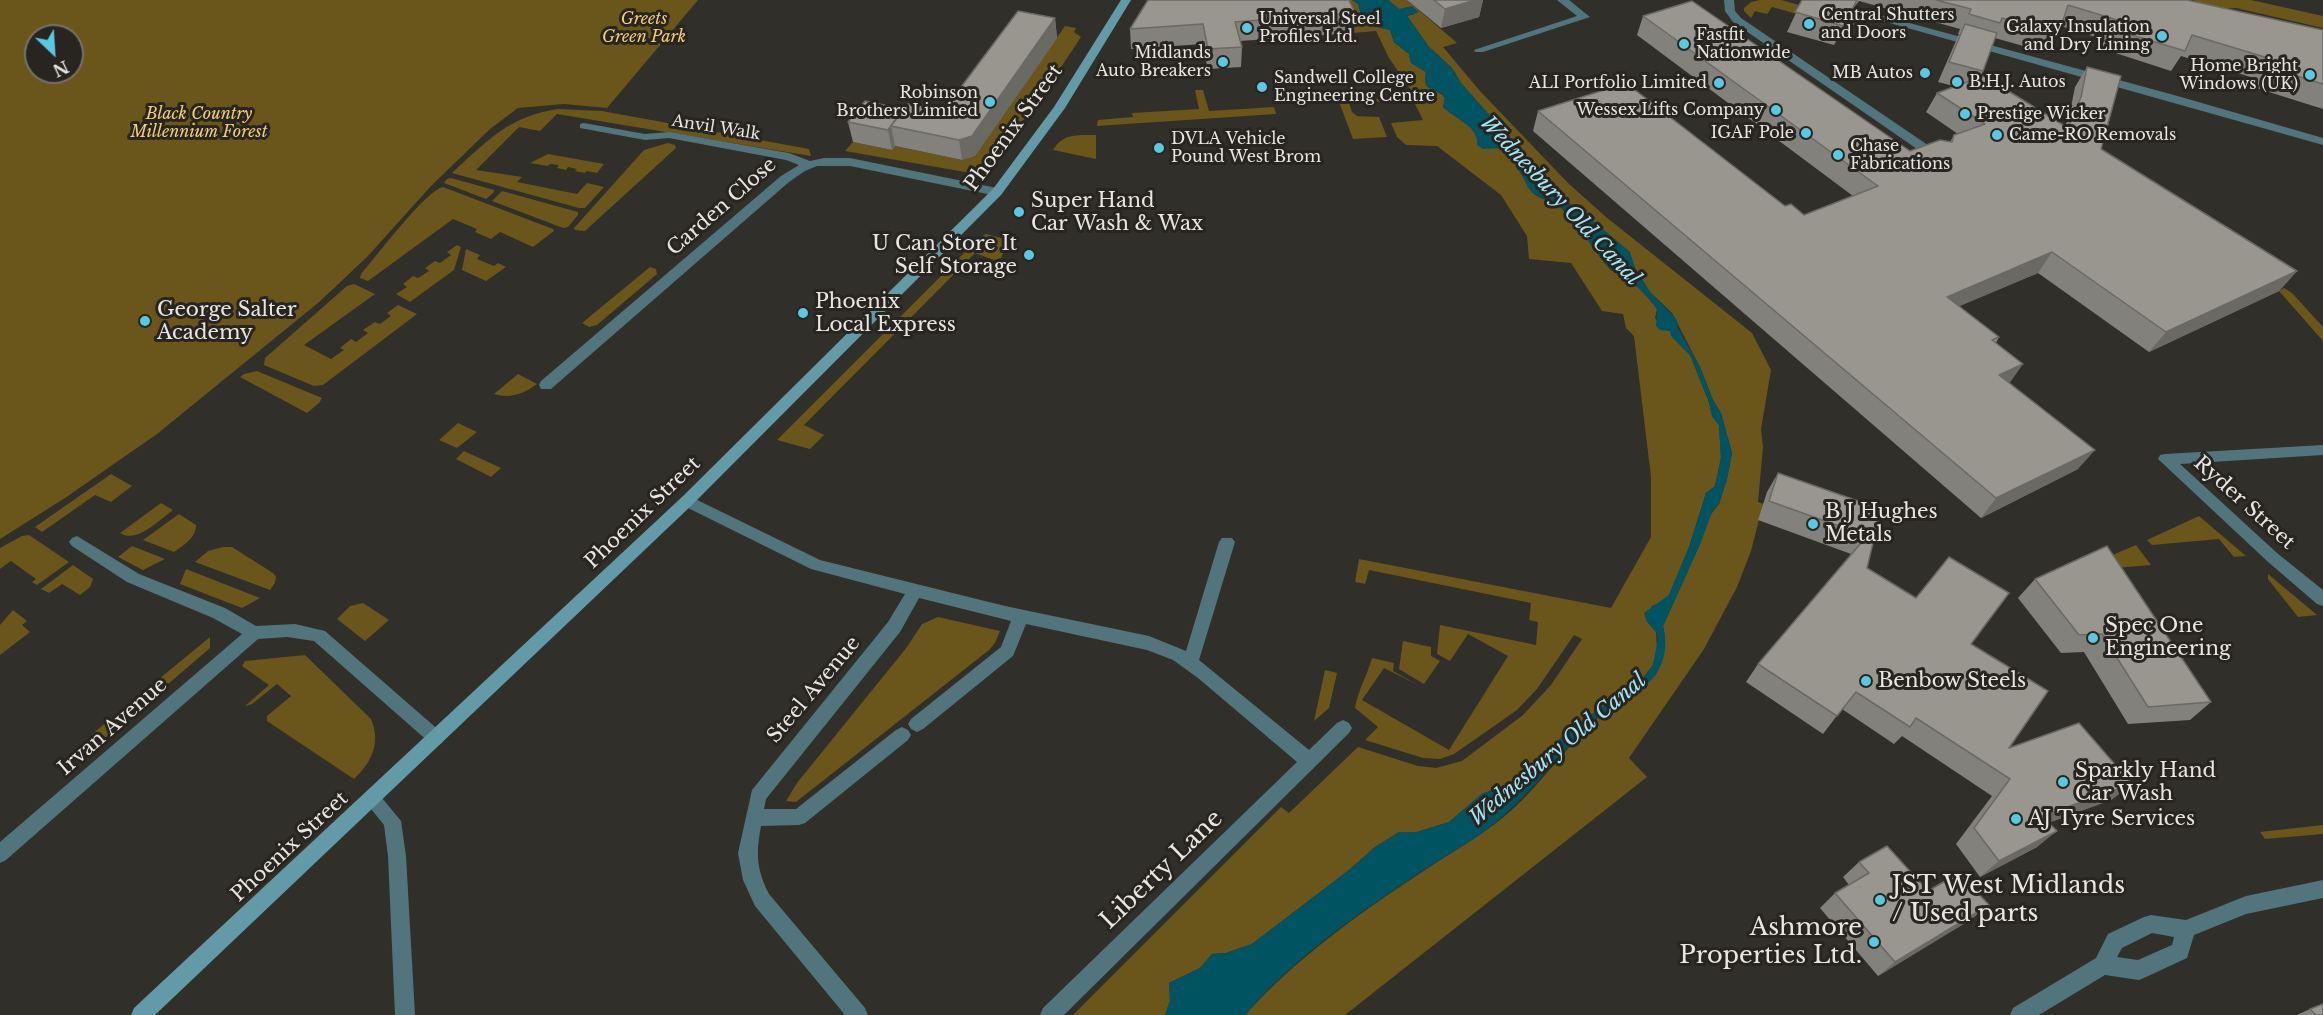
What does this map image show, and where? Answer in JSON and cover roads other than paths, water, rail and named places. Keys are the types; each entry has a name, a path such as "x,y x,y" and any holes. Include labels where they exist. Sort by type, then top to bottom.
{"main road":[{"name":"Phoenix Street","path":"141,1015 687,501 997,192 1059,108 1126,0"}],"street":[{"path":"1479,50 1585,17 1562,0"},
{"path":"1729,0 1730,11 1737,20 1937,157"},
{"path":"1813,0 2170,97 2323,142"},
{"name":"Anvil Walk","path":"584,126 645,137 669,135 789,156 807,164"},
{"name":"Carden Close","path":"546,385 785,178 807,164 825,160 850,162 997,192"},
{"name":"Ryder Street","path":"2323,450 2165,459 2272,557 2323,599"},
{"path":"687,501 816,565 915,591 1149,643 1179,656 1190,664 1309,761"},
{"path":"77,542 133,578 219,613 254,633 276,629 297,629 319,636 436,738"},
{"path":"1190,664 1227,542"},
{"name":"Steel Avenue","path":"858,1015 762,900 752,880 747,853 758,796 894,627 915,591"},
{"path":"917,723 1007,651 1022,616"},
{"name":"Irvan Avenue","path":"0,854 254,633"},
{"name":"Liberty Lane","path":"1050,1015 1343,728"},
{"path":"753,818 800,817 902,735"},
{"path":"372,799 392,821 398,855 405,1015"},
{"path":"2020,1015 2103,965 2115,941 2151,924 2186,929 2246,905 2323,889"},
{"path":"2103,965 2139,970 2180,951 2186,929"}],"water":[{"name":"Wednesbury Old Canal","path":"1352,0 1388,0 1399,9 1412,6 1419,12 1407,16 1429,47 1452,68 1461,83 1499,126 1512,147 1565,201 1591,219 1630,252 1635,268 1650,292 1677,320 1678,328 1700,367 1713,400 1721,413 1732,453 1719,504 1711,514 1663,626 1664,657 1656,674 1644,687 1595,720 1526,794 1496,822 1377,901 1330,936 1285,974 1245,1015 1165,1015 1170,1001 1169,983 1200,968 1212,954 1226,953 1252,944 1349,870 1375,847 1399,832 1417,832 1449,822 1482,794 1527,776 1565,733 1642,679 1653,665 1658,639 1644,613 1669,595 1689,547 1706,493 1715,486 1721,458 1719,425 1712,416 1709,402 1690,355 1672,337 1670,331 1660,330 1656,326 1657,309 1650,300 1629,280 1611,270 1574,221 1560,207 1532,192 1508,154 1500,148 1483,149 1477,145 1475,133 1443,107 1445,98 1441,93 1427,87 1426,72 1411,63 1409,54 1394,42 1390,30 1364,24 1358,4"}],"place":[{"name":"Central Shutters and Doors","path":"1809,24"},
{"name":"Universal Steel Profiles Ltd.","path":"1247,28"},
{"name":"Galaxy Insulation and Dry Lining","path":"2162,36"},
{"name":"Fastfit Nationwide","path":"1684,44"},
{"name":"Midlands Auto Breakers","path":"1223,62"},
{"name":"MB Autos","path":"1925,73"},
{"name":"Home Bright Windows (UK)","path":"2310,75"},
{"name":"B.H.J. Autos","path":"1957,82"},
{"name":"ALI Portfolio Limited","path":"1719,83"},
{"name":"Sandwell College Engineering Centre","path":"1262,87"},
{"name":"Robinson Brothers Limited","path":"990,102"},
{"name":"Wessex Lifts Company","path":"1776,110"},
{"name":"Prestige Wicker","path":"1965,114"},
{"name":"IGAF Pole","path":"1806,133"},
{"name":"Came-RO Removals","path":"1997,135"},
{"name":"DVLA Vehicle Pound West Brom","path":"1159,148"},
{"name":"Chase Fabrications","path":"1838,155"},
{"name":"Super Hand Car Wash & Wax","path":"1019,212"},
{"name":"U Can Store It Self Storage","path":"1029,255"},
{"name":"Phoenix Local Express","path":"803,313"},
{"name":"George Salter Academy","path":"145,321"},
{"name":"B J Hughes Metals","path":"1813,524"},
{"name":"Spec One Engineering","path":"2093,638"},
{"name":"Benbow Steels","path":"1866,681"},
{"name":"Sparkly Hand Car Wash","path":"2063,782"},
{"name":"AJ Tyre Services","path":"2016,819"},
{"name":"JST West Midlands / Used parts","path":"1880,900"},
{"name":"Ashmore Properties Ltd.","path":"1874,942"}],"park label":[{"name":"Greets Green Park","path":"644,28"},
{"name":"Black Country Millennium Forest","path":"199,123"}]}
